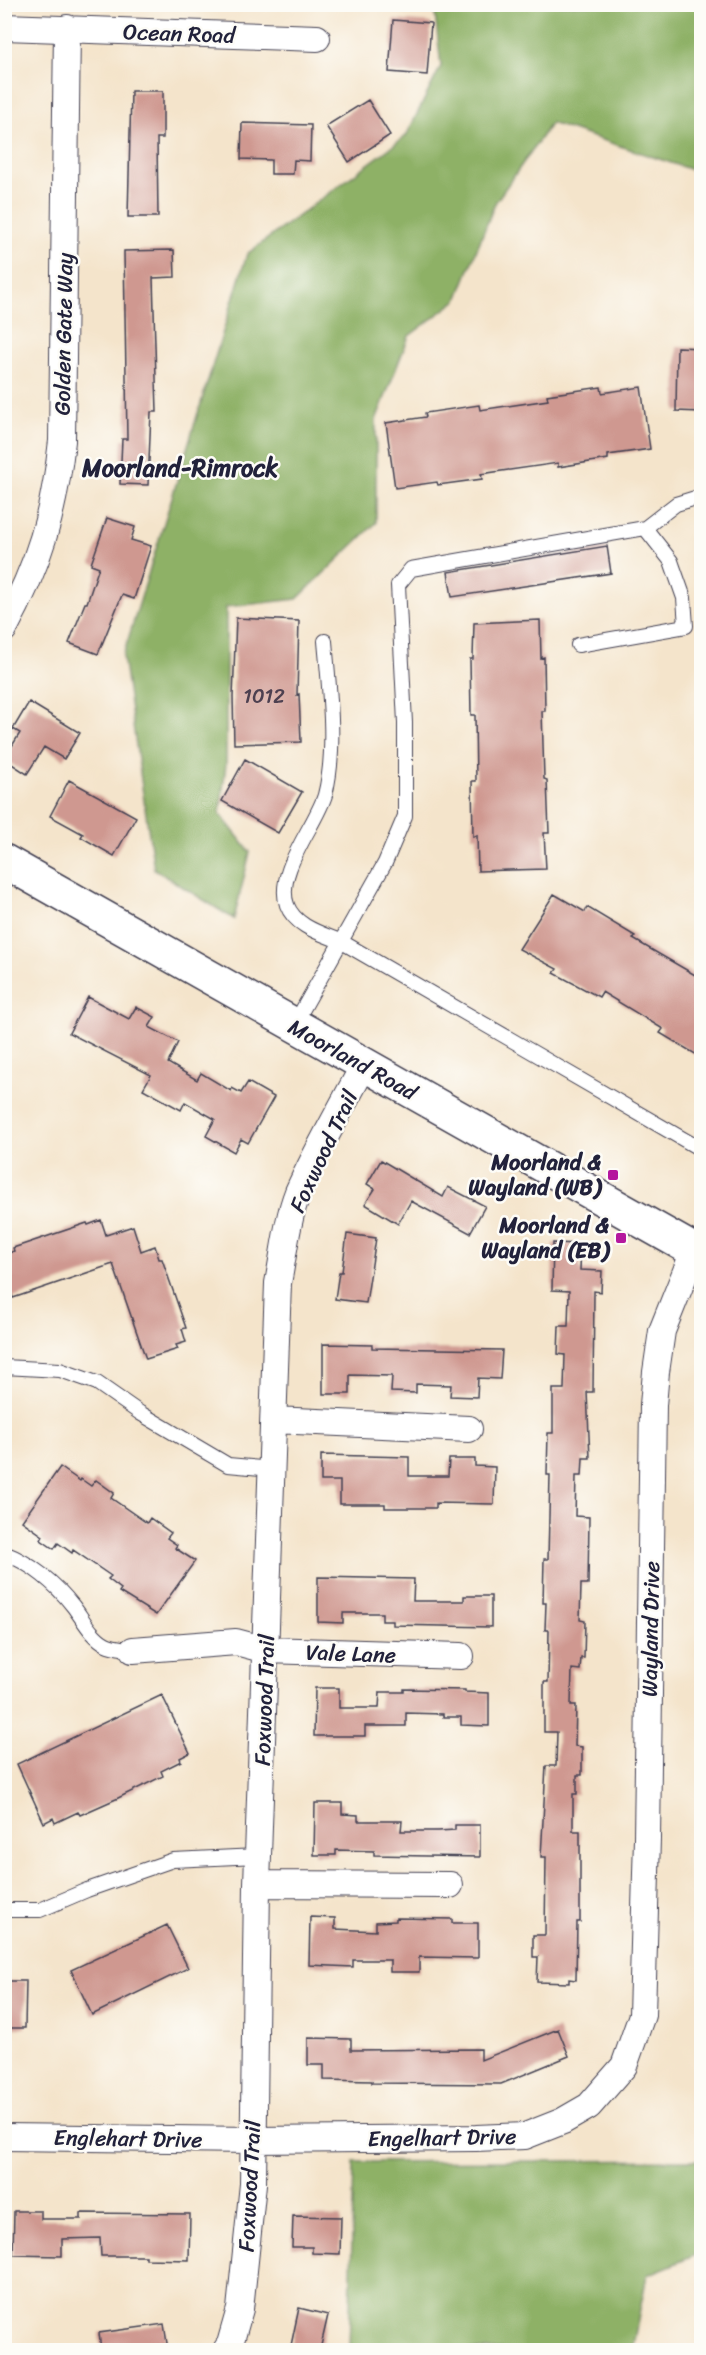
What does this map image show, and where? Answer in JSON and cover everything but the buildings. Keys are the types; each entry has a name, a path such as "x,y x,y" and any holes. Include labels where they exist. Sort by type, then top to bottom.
{"street":[{"name":"Ocean Road","path":"4,27 317,38"},
{"name":"Golden Gate Way","path":"4,629 39,558 52,508 62,441 67,28"},
{"name":"Moorland Road","path":"4,861 364,1065 699,1247"},
{"name":"Foxwood Trail","path":"226,2350 240,2309 253,2184 257,1856 273,1469 278,1282 298,1193 364,1065"},
{"name":"Wayland Drive","path":"642,2014 654,1394 662,1331 699,1247"},
{"path":"274,1420 469,1430"},
{"name":"Vale Lane","path":"133,1650 236,1642 266,1650 461,1656"},
{"path":"257,1884 450,1885"},
{"name":"Engelhart Drive","path":"252,2140 525,2136 563,2121 589,2106 624,2066 642,2014"},
{"name":"Englehart Drive","path":"4,2137 252,2140"}],"lane":[{"path":"293,1025 385,863 405,816 405,723 398,585 411,568 645,528 676,504 702,496"},
{"path":"578,645 686,626 684,598 671,561 645,528"},
{"path":"325,640 331,717 328,776 324,797 297,851 286,881 286,903 292,916 304,925 342,942 702,1150"},
{"path":"4,1367 60,1370 97,1383 140,1413 228,1465 273,1469"},
{"path":"4,1553 22,1560 40,1574 71,1603 96,1637 108,1645 133,1650"},
{"path":"4,1910 40,1910 87,1890 173,1860 257,1856"}],"green space":[{"path":"434,5 701,5 701,173 551,123 495,203 457,300 409,336 376,420 376,523 297,599 226,607 226,764 220,814 250,852 234,919 154,869 123,656 247,254 406,136 441,66"},
{"path":"701,2160 701,2253 647,2275 632,2350 349,2350 354,2162"}],"place":[{"name":"Moorland & Wayland (WB)","path":"613,1175"},
{"name":"Moorland & Wayland (EB)","path":"621,1238"}],"district":[{"name":"Moorland-Rimrock","path":"180,468"}]}
